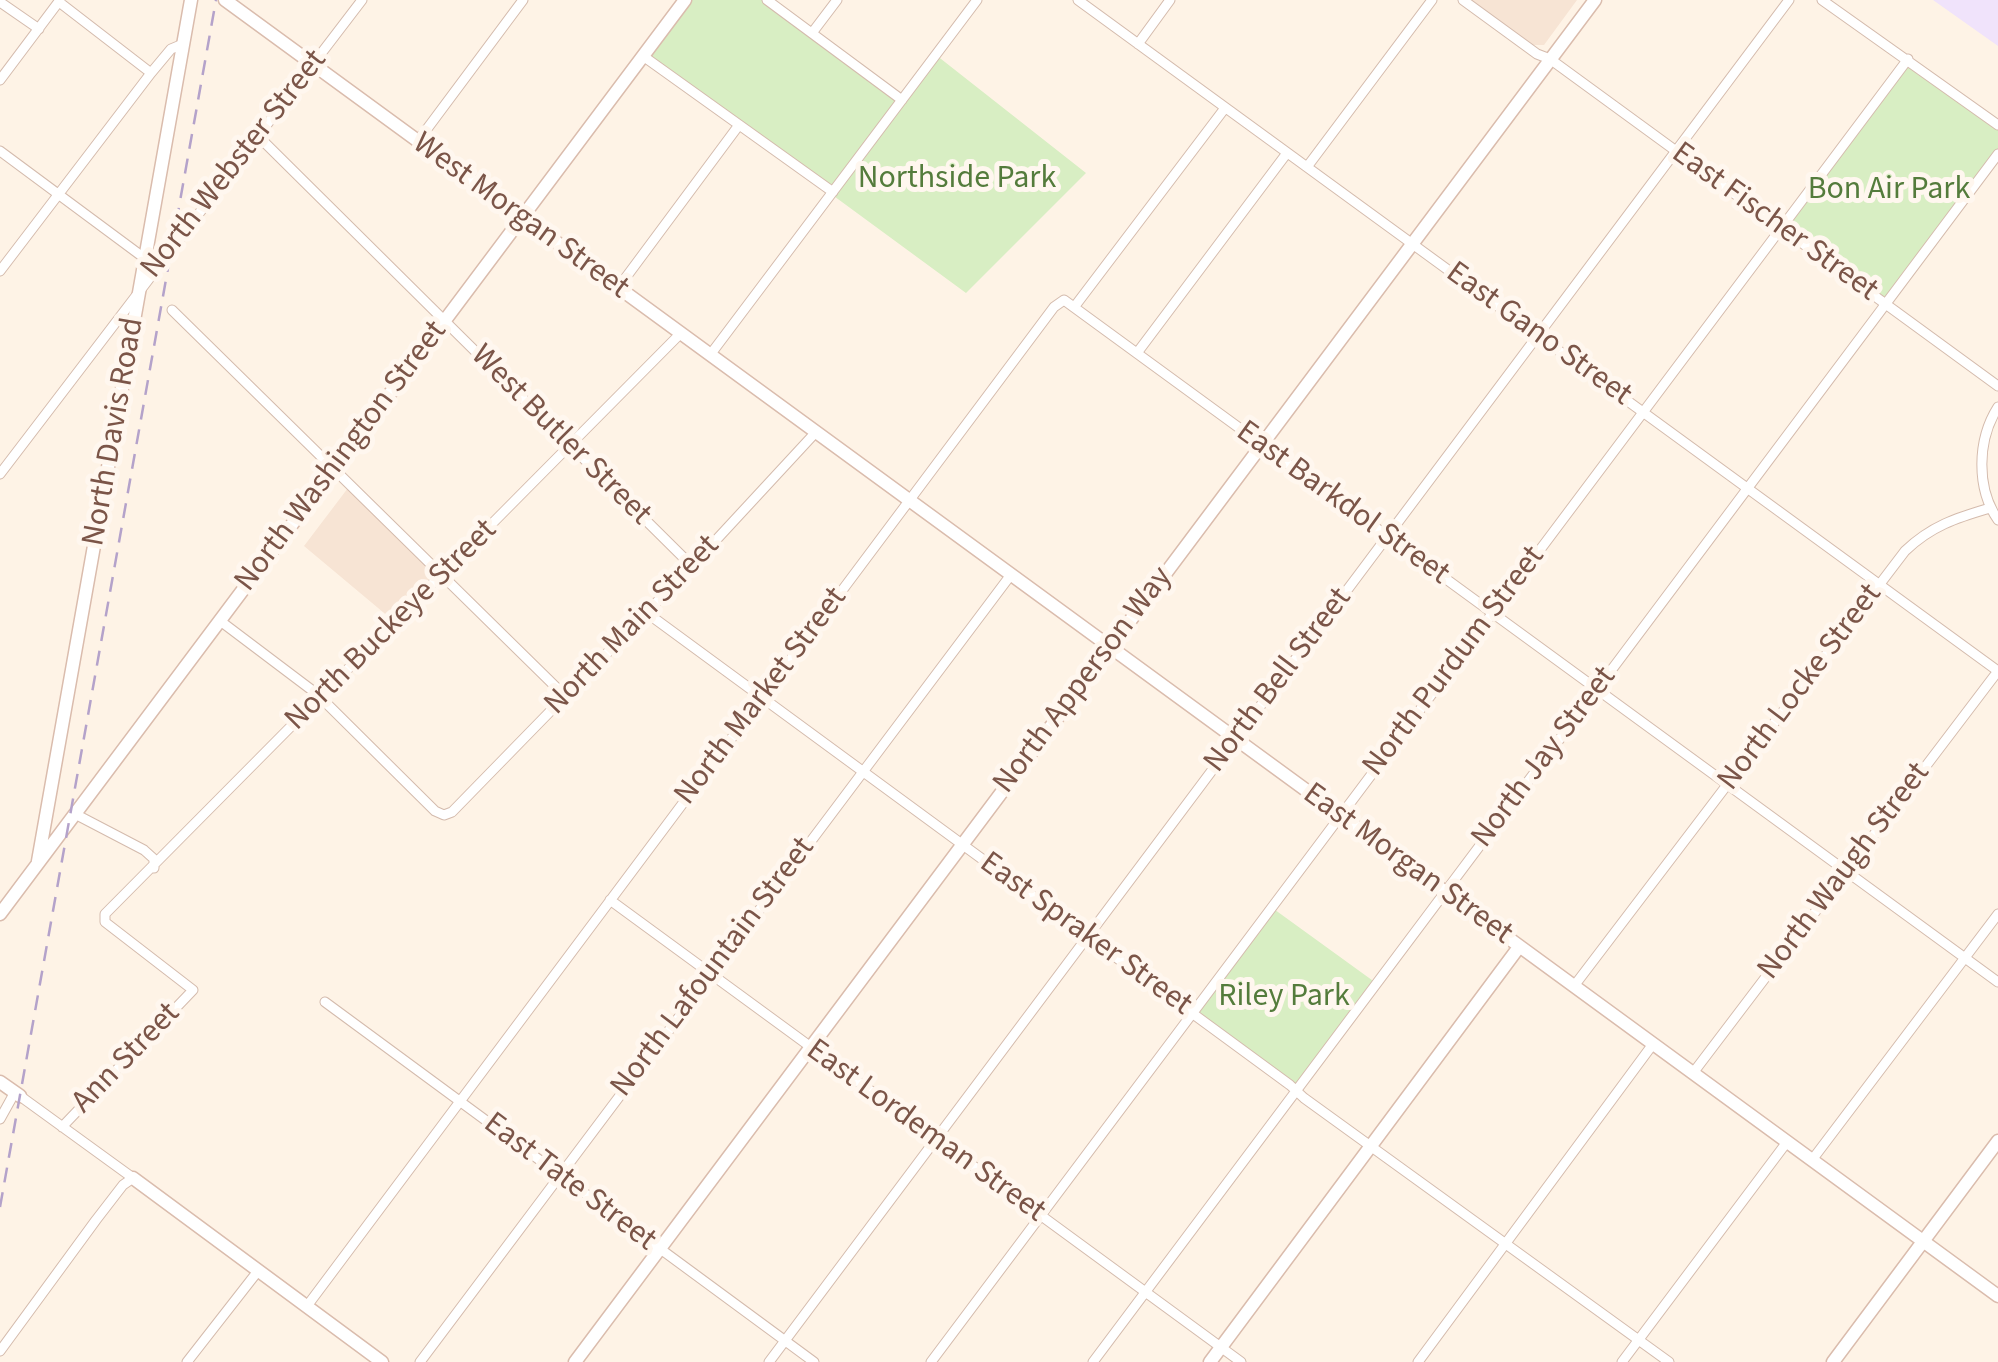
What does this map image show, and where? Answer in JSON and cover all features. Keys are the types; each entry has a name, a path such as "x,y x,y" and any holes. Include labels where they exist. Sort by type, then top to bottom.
{"street":[{"name":"North Davis Road","path":"38,863 140,288 152,261 191,0"},
{"name":"West Morgan Street","path":"225,0 816,432"},
{"name":"North Webster Street","path":"152,261 184,236 362,0"},
{"path":"418,142 523,0"},
{"name":"North Washington Street","path":"0,914 684,0"},
{"path":"768,0 902,100"},
{"path":"812,33 837,0"},
{"path":"710,356 978,0"},
{"name":"East Gano Street","path":"1078,0 1998,671"},
{"path":"1138,44 1170,0"},
{"path":"1307,167 1432,0"},
{"name":"East Fischer Street","path":"1463,0 1537,54 1550,59 1998,386"},
{"name":"North Apperson Way","path":"575,1362 1595,0"},
{"name":"North Bell Street","path":"769,1362 1789,0"},
{"path":"1822,0 1998,125"},
{"path":"0,80 60,1 151,73"},
{"path":"0,2 39,29"},
{"path":"0,272 151,73 171,49 183,44"},
{"path":"643,56 833,192"},
{"name":"North Purdum Street","path":"931,1362 1908,59"},
{"name":"North Market Street","path":"307,1306 1054,307 1064,300 1075,306 1224,108"},
{"path":"618,288 740,126"},
{"name":"West Butler Street","path":"258,136 692,566"},
{"path":"0,151 152,261"},
{"path":"1138,353 1287,153"},
{"name":"North Jay Street","path":"1093,1362 1998,154"},
{"name":"North Webster Street","path":"0,474 4,462 140,288"},
{"name":"East Barkdol Street","path":"1075,306 1998,982"},
{"path":"172,310 565,696"},
{"name":"North Buckeye Street","path":"192,990 103,918 680,334"},
{"path":"1998,407 1982,448 1983,478 1990,508 1998,520"},
{"name":"East Morgan Street","path":"816,432 1998,1296"},
{"name":"North Main Street","path":"321,699 435,811 444,815 452,812 647,613 816,432"},
{"name":"North Locke Street","path":"1574,986 1905,551 1924,533 1947,520 1990,508"},
{"name":"North Lafountain Street","path":"420,1362 1010,576"},
{"name":"East Spraker Street","path":"647,613 1669,1362"},
{"path":"220,620 321,699"},
{"name":"North Waugh Street","path":"1693,1073 1998,671"},
{"path":"75,814 150,854 154,868"},
{"name":"East Lordeman Street","path":"610,900 1240,1362"},
{"path":"1812,1160 1998,914"},
{"path":"1210,1362 1519,946"},
{"name":"Ann Street","path":"62,1127 192,990"},
{"name":"East Tate Street","path":"325,1002 814,1362"},
{"path":"1418,1362 1653,1044"},
{"path":"0,1082 382,1362"},
{"path":"0,1119 17,1094"},
{"path":"1622,1362 1787,1142"},
{"path":"1833,1362 1996,1146"},
{"path":"0,1351 105,1208 133,1178"},
{"path":"187,1362 258,1270"}],"shaded area":[{"path":"1470,0 1577,0 1544,45 1532,45"},
{"path":"1933,0 1998,0 1998,46"},
{"path":"351,484 443,575 396,623 304,546"}],"green space":[{"name":"Northside Park","path":"685,0 768,0 902,99 936,55 1086,173 966,293 643,56"},
{"name":"Bon Air Park","path":"1908,59 1998,125 1998,154 1885,305 1780,227"},
{"name":"Riley Park","path":"1271,907 1376,983 1296,1090 1192,1013"}],"railway":[{"path":"0,1207 216,0"}]}
